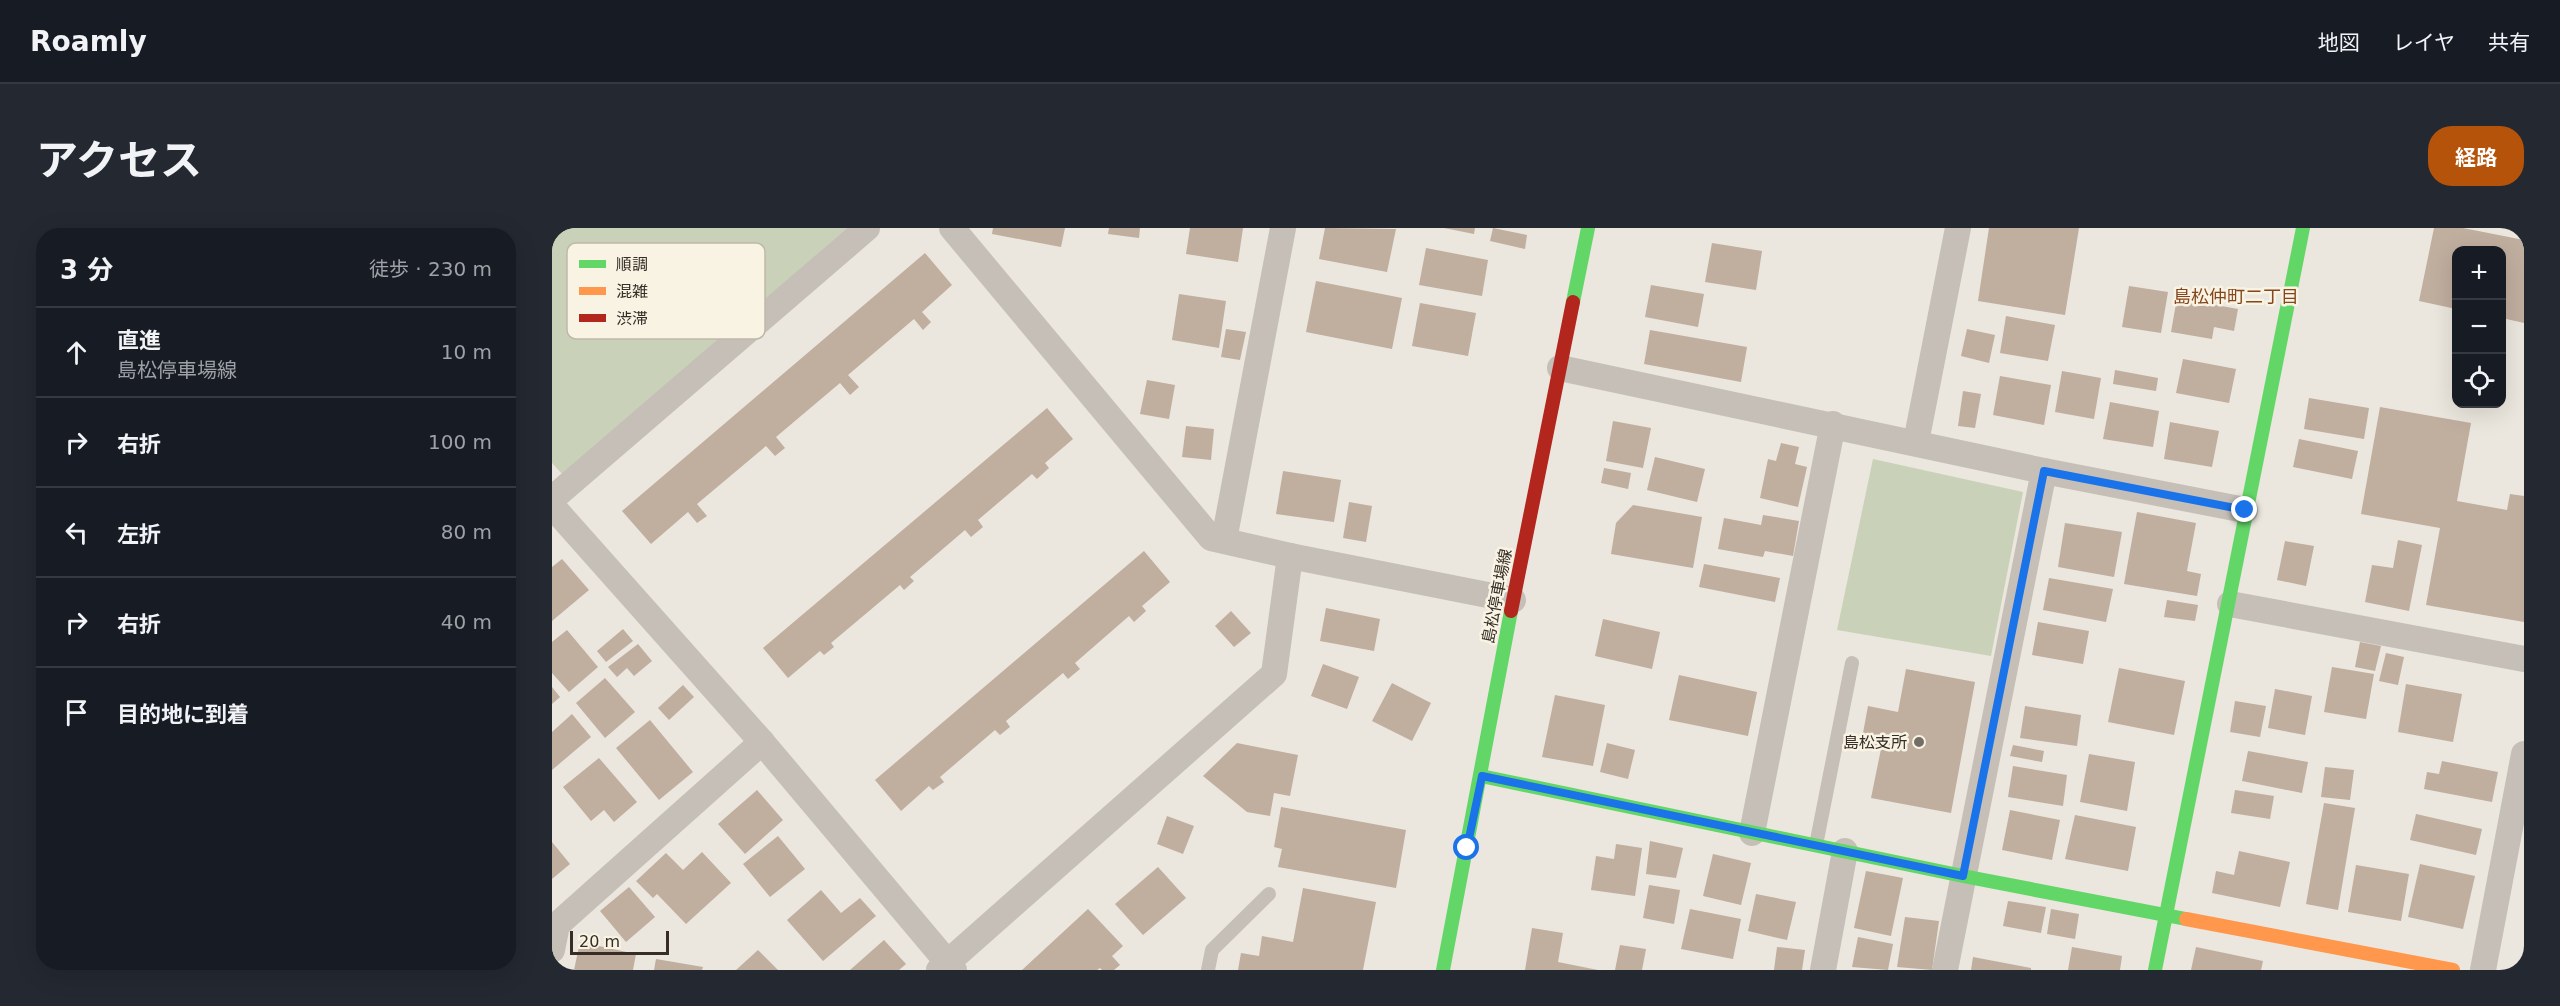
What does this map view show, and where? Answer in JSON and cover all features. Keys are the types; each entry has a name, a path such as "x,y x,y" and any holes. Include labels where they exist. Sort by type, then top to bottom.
{"street":[{"path":"765,316 867,228"},
{"path":"952,228 1211,538 1513,600"},
{"path":"1224,540 1283,228"},
{"name":"島松停車場線","path":"1443,970 1482,776 1513,600 1588,228"},
{"path":"1916,442 1958,228"},
{"path":"2155,970 2230,604 2245,510 2303,228"},
{"path":"552,499 738,339"},
{"path":"1560,368 1833,424 2044,471 2245,510"},
{"path":"1752,833 1833,424"},
{"path":"1945,970 2044,471"},
{"path":"552,506 762,742 947,968 1274,674 1290,556"},
{"path":"2230,604 2524,658"},
{"path":"552,950 557,925 762,742"},
{"path":"2483,970 2524,754"},
{"path":"1482,776 1963,876 2453,970"},
{"path":"1822,970 1845,851"}],"lane":[{"path":"1816,845 1852,663"},
{"path":"1208,970 1212,950 1269,894"}],"green space":[{"path":"552,228 847,228 765,299 765,243 567,243 567,339 719,339 563,475 552,463"},
{"path":"1873,459 2023,492 1991,656 1837,630"}],"building":[{"path":"993,228 1065,228 1061,247 992,234"},
{"path":"1109,228 1140,228 1139,238 1108,234"},
{"path":"1190,228 1243,228 1238,262 1186,254"},
{"path":"1325,228 1396,229 1387,272 1319,259"},
{"path":"1444,228 1475,228 1474,234"},
{"path":"1493,228 1527,235 1525,249 1490,241"},
{"path":"1989,228 2079,228 2065,315 1978,301"},
{"path":"2434,228 2463,228 2524,240 2524,323 2506,319 2506,246 2452,246 2452,308 2419,301"},
{"path":"1712,243 1762,251 1756,290 1705,282"},
{"path":"1426,248 1488,260 1482,296 1419,285"},
{"path":"925,253 952,285 922,312 931,322 923,330 914,319 848,375 859,387 850,395 840,383 776,437 785,448 775,456 766,446 697,504 707,516 697,523 688,512 651,544 622,511"},
{"path":"1316,281 1402,298 1392,349 1306,332"},
{"path":"1651,285 1704,294 1698,327 1645,317"},
{"path":"2129,286 2168,292 2161,333 2122,327"},
{"path":"1179,294 1226,301 1219,348 1172,340"},
{"path":"2177,298 2238,309 2234,331 2214,327 2212,339 2171,332"},
{"path":"1420,303 1476,313 1468,356 1412,346"},
{"path":"2006,316 2055,325 2048,361 2000,353"},
{"path":"1226,329 1246,332 1240,360 1221,357"},
{"path":"1967,329 1995,335 1989,363 1961,356"},
{"path":"1650,330 1747,347 1741,382 1644,364"},
{"path":"2183,359 2236,369 2229,403 2176,393"},
{"path":"2115,370 2158,378 2156,391 2113,384"},
{"path":"2062,371 2101,378 2094,419 2055,412"},
{"path":"2000,376 2051,385 2044,425 1993,415"},
{"path":"1147,380 1175,385 1169,419 1140,414"},
{"path":"1963,391 1981,394 1975,428 1958,426"},
{"path":"2309,398 2369,408 2364,439 2304,429"},
{"path":"2110,402 2159,411 2153,447 2103,439"},
{"path":"2380,407 2471,423 2457,501 2507,510 2510,494 2524,496 2524,622 2426,605 2440,528 2361,514"},
{"path":"1047,408 1073,439 1045,463 1049,468 1037,479 1032,474 978,520 983,527 971,537 965,530 910,577 914,581 904,590 900,585 831,643 834,647 824,655 820,651 788,678 763,648"},
{"path":"1613,421 1651,428 1643,468 1606,461"},
{"path":"2170,422 2219,431 2212,467 2164,459"},
{"path":"1186,426 1214,429 1211,460 1182,457"},
{"path":"2299,439 2358,451 2352,479 2293,467"},
{"path":"1781,443 1799,447 1795,464 1807,467 1798,507 1760,498 1768,459 1776,461"},
{"path":"1655,457 1705,469 1697,502 1647,490"},
{"path":"1604,468 1631,473 1628,489 1601,483"},
{"path":"1283,471 1341,480 1334,522 1276,514"},
{"path":"1349,502 1372,506 1366,542 1343,538"},
{"path":"1633,505 1702,517 1693,568 1611,554 1616,523"},
{"path":"2137,512 2196,523 2187,571 2201,574 2197,596 2124,584"},
{"path":"1763,515 1799,521 1793,556 1765,551 1763,557 1718,549 1724,518 1761,525"},
{"path":"2065,523 2122,532 2114,577 2058,567"},
{"path":"2398,540 2422,545 2409,611 2365,602 2372,565 2393,568"},
{"path":"2285,541 2314,546 2306,586 2277,580"},
{"path":"1144,551 1170,582 1142,606 1146,611 1134,622 1129,616 1075,663 1080,669 1068,679 1063,673 1006,721 1010,727 1000,735 995,730 940,777 944,782 933,790 929,786 901,811 875,780"},
{"path":"562,559 589,590 552,621 552,567"},
{"path":"1704,564 1780,578 1775,602 1699,587"},
{"path":"2049,578 2113,589 2106,622 2043,610"},
{"path":"2167,600 2198,605 2195,621 2164,617"},
{"path":"1326,608 1380,619 1374,651 1320,641"},
{"path":"1231,611 1251,633 1234,647 1215,626"},
{"path":"1603,619 1660,632 1652,669 1595,656"},
{"path":"2038,622 2089,631 2083,664 2032,655"},
{"path":"623,629 633,641 606,662 597,651"},
{"path":"567,630 598,667 569,692 552,673 552,642"},
{"path":"2360,642 2381,646 2375,671 2355,667"},
{"path":"638,644 652,661 634,676 627,668 617,677 608,667"},
{"path":"2386,653 2404,657 2398,685 2379,681"},
{"path":"1323,664 1359,677 1347,709 1311,696"},
{"path":"2332,667 2374,674 2366,719 2324,712"},
{"path":"2119,668 2185,681 2174,735 2108,722"},
{"name":"島松支所","path":"1906,669 1975,682 1951,813 1871,798 1881,749 1873,747 1876,736 1863,733 1868,706 1898,712"},
{"path":"1679,675 1757,692 1748,736 1669,720"},
{"path":"605,678 635,712 605,738 576,703"},
{"path":"1392,683 1431,703 1412,741 1372,721"},
{"path":"2406,684 2462,694 2453,742 2398,732"},
{"path":"683,685 694,697 669,720 658,708"},
{"path":"552,687 560,697 552,704"},
{"path":"2275,689 2312,696 2305,735 2268,728"},
{"path":"1555,695 1605,705 1593,766 1542,757"},
{"path":"2235,701 2266,706 2260,737 2230,732"},
{"path":"2025,706 2081,715 2077,746 2020,738"},
{"path":"572,714 591,737 552,770 552,732"},
{"path":"650,720 693,772 659,800 616,748"},
{"path":"1237,743 1298,755 1290,796 1274,793 1270,816 1247,812 1203,776"},
{"path":"1607,743 1635,750 1628,779 1600,772"},
{"path":"2013,745 2044,751 2042,762 2010,756"},
{"path":"2248,751 2308,762 2302,793 2242,781"},
{"path":"2089,754 2135,762 2127,811 2080,802"},
{"path":"599,758 637,802 614,822 604,810 591,821 563,787"},
{"path":"2442,761 2498,772 2492,802 2424,789 2427,772 2439,774"},
{"path":"2013,766 2067,775 2063,806 2008,797"},
{"path":"2325,767 2354,770 2350,800 2321,797"},
{"path":"757,790 783,820 745,854 718,824"},
{"path":"2235,790 2274,796 2270,819 2231,813"},
{"path":"2324,803 2355,808 2338,910 2306,904"},
{"path":"1281,807 1406,830 1396,888 1278,867 1282,849 1274,847"},
{"path":"2010,810 2060,820 2052,860 2002,850"},
{"path":"2416,814 2482,829 2476,855 2410,840"},
{"path":"2075,815 2136,827 2128,871 2065,859"},
{"path":"1167,816 1194,826 1183,854 1157,844"},
{"path":"778,836 805,869 770,897 743,864"},
{"path":"1650,841 1683,848 1676,878 1646,874"},
{"path":"552,842 570,864 552,879"},
{"path":"1616,844 1642,848 1635,896 1591,890 1596,856 1614,859"},
{"path":"2239,851 2290,862 2280,907 2212,893 2216,871 2234,875"},
{"path":"702,852 731,883 686,924 657,894 653,898 636,881 666,853 683,870"},
{"path":"1713,854 1751,863 1741,905 1703,896"},
{"path":"2420,864 2475,876 2463,929 2408,917"},
{"path":"2356,865 2409,874 2401,921 2348,912"},
{"path":"1158,867 1186,898 1143,935 1115,904"},
{"path":"1866,871 1903,878 1891,936 1854,928"},
{"path":"1649,885 1680,890 1674,924 1643,918"},
{"path":"629,887 655,917 626,942 600,911"},
{"path":"1303,888 1376,902 1363,970 1238,970 1241,953 1259,956 1262,936 1293,942"},
{"path":"821,890 841,913 860,898 876,916 823,961 787,920"},
{"path":"1756,894 1796,902 1787,940 1748,931"},
{"path":"2008,901 2046,907 2041,933 2003,926"},
{"path":"1088,909 1123,946 1112,956 1120,965 1114,970 1100,968 1097,970 1022,970"},
{"path":"1690,909 1741,919 1733,959 1681,949"},
{"path":"2051,909 2079,914 2075,939 2047,934"},
{"path":"1905,917 1939,921 1932,970 1897,967"},
{"path":"1532,928 1563,933 1558,962 1598,970 1525,970"},
{"path":"1858,937 1893,944 1888,970 1852,967"},
{"path":"884,940 906,964 899,970 850,970"},
{"path":"580,942 636,954 633,970 574,970"},
{"path":"1620,945 1646,949 1642,970 1615,970"},
{"path":"1777,947 1805,950 1802,970 1774,970"},
{"path":"2072,947 2122,956 2120,970 2068,970"},
{"path":"2196,947 2263,961 2261,970 2191,970"},
{"path":"758,950 778,970 736,970"},
{"path":"1973,957 2031,968 2031,970 1971,970"},
{"path":"656,959 703,967 702,970 654,970"}],"traffic: fast":[{"path":"1573,302 1588,228"},
{"path":"2155,970 2303,228"},
{"path":"1443,970 1511,611"},
{"path":"1481,776 1963,876 2186,919"}],"traffic: slow":[{"path":"2186,919 2453,970"}],"traffic: jam":[{"path":"1511,611 1573,302"}],"place":[{"name":"島松支所","path":"1919,742"}],"district":[{"name":"島松仲町二丁目","path":"2236,296"}],"route":[{"path":"1467,848 1482,776 1963,876 2044,471 2245,510"}]}
